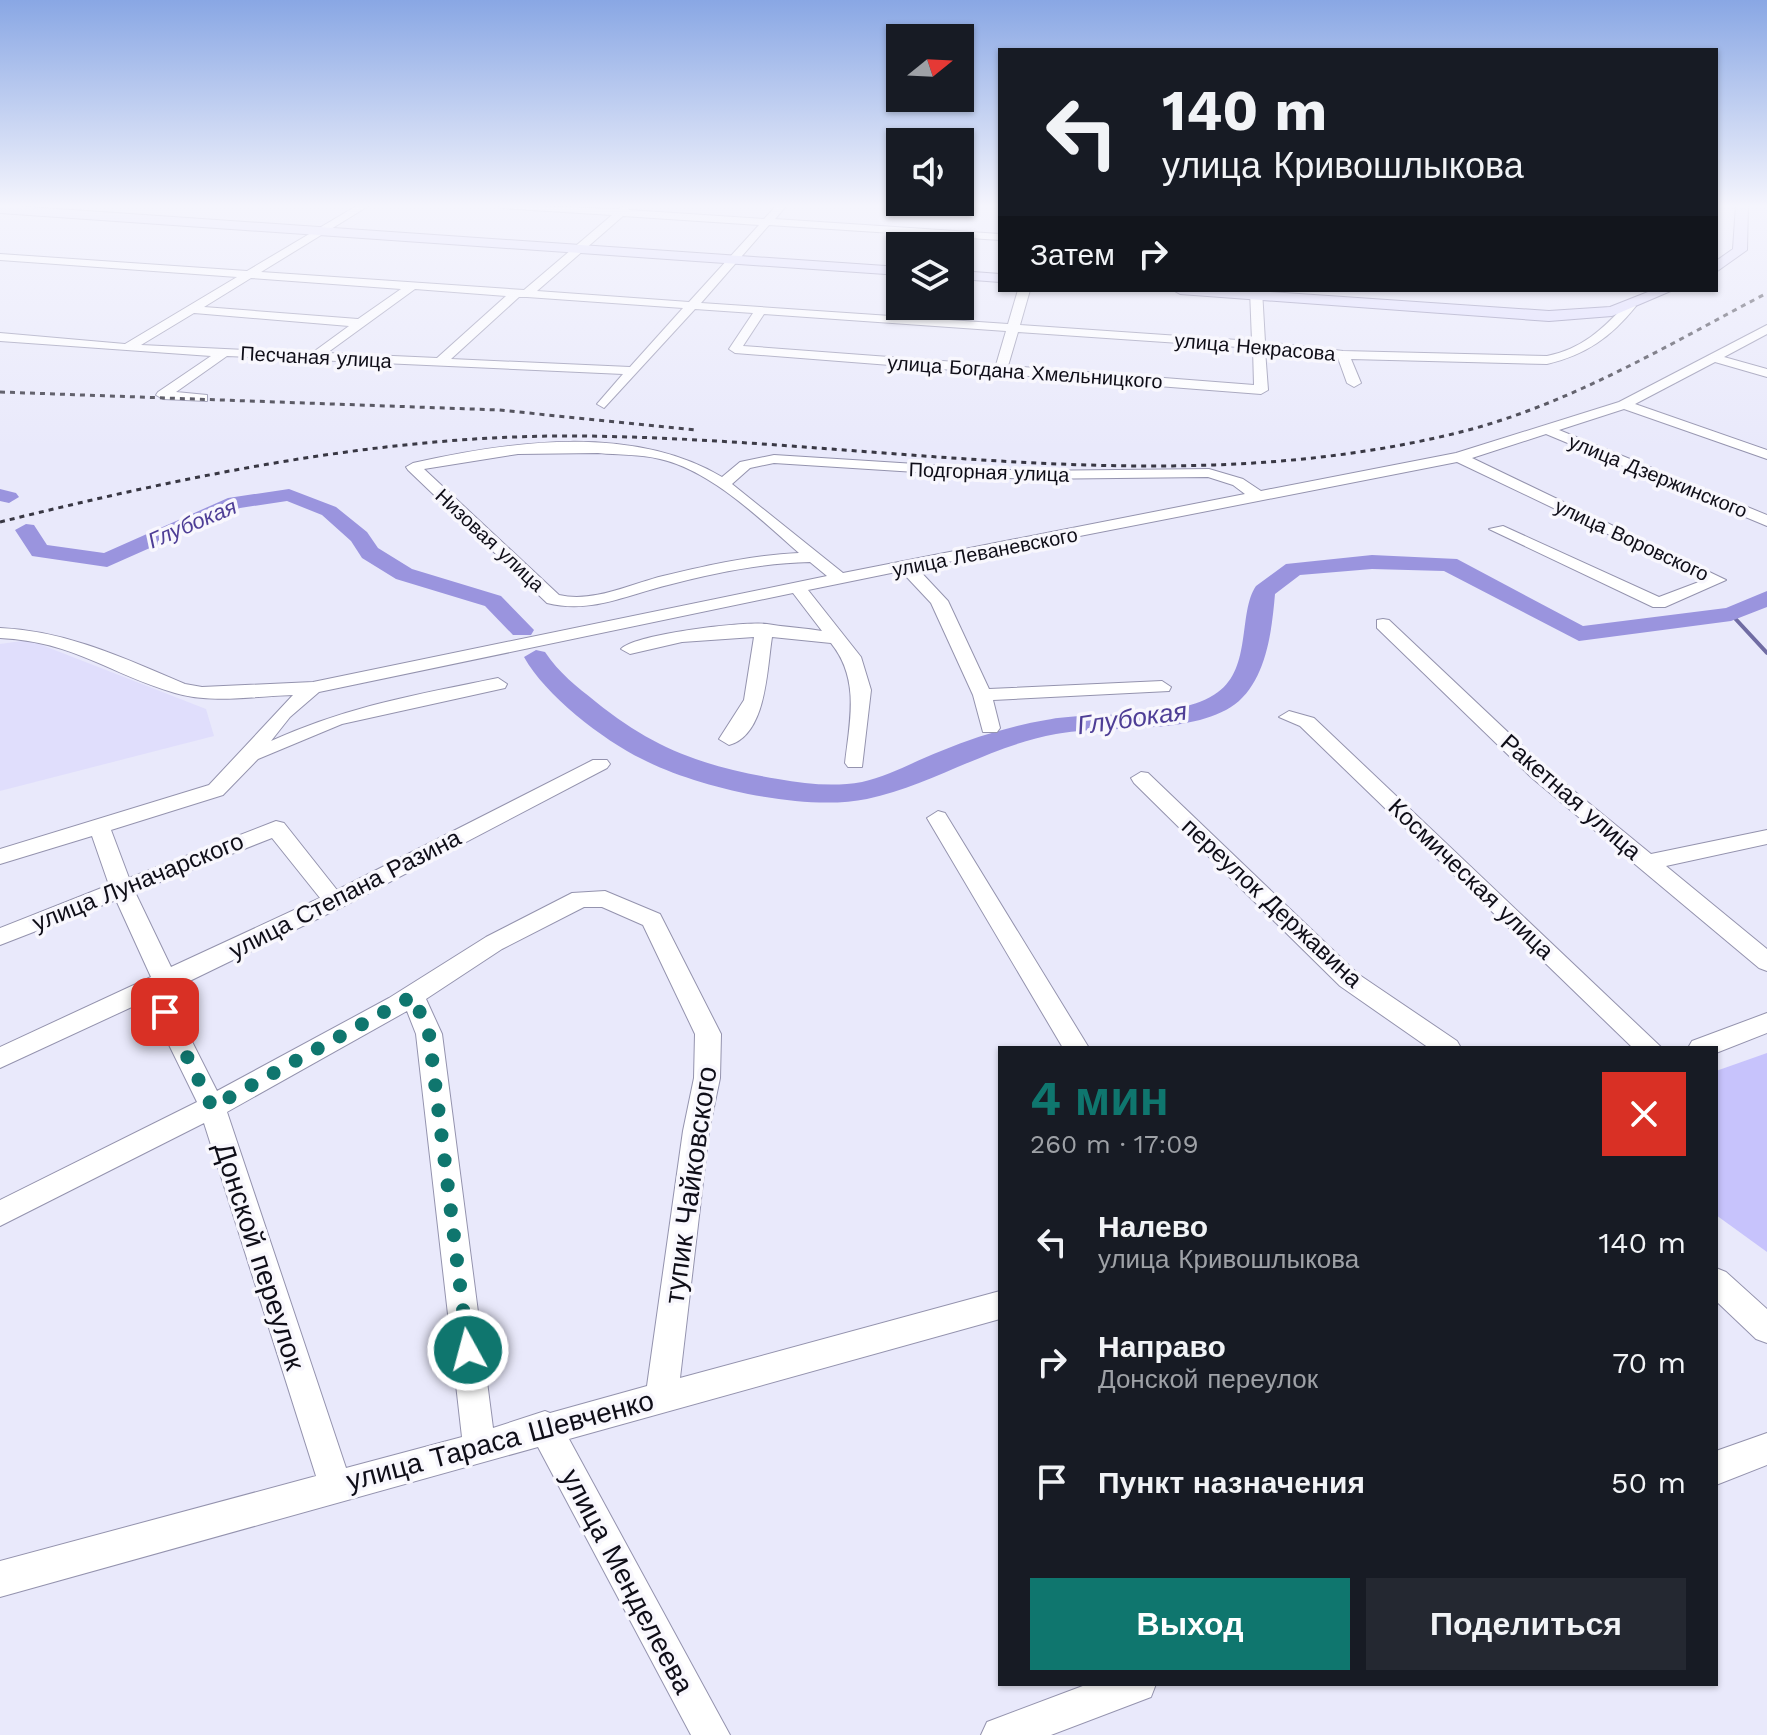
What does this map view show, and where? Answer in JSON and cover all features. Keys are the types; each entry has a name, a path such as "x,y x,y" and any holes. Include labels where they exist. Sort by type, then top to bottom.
{"main road":[{"path":"1256,292 1549,316 1590,315 1630,306 1662,292"}],"street":[{"path":"127,348 228,286"},
{"path":"314,357 412,286"},
{"name":"улица Некрасова","path":"412,286 1256,345 1343,355 1547,360 1570,355 1604,335 1630,306"},
{"path":"439,363 531,286"},
{"path":"604,404 709,286"},
{"path":"1001,370 1023,292"},
{"name":"улица Богдана Хмельницкого","path":"760,311 735,349 1261,390 1256,345 1256,292"},
{"path":"190,309 361,323"},
{"name":"улица Леваневского","path":"0,633 39,635 81,647 180,689 225,694 313,688 797,587 907,568 1459,457 1550,431 1624,405 1767,329"},
{"name":"Песчаная улица","path":"0,337 127,348 633,371"},
{"path":"202,398 163,395 223,353"},
{"path":"1343,355 1354,383"},
{"path":"1715,358 1767,373"},
{"path":"1624,405 1767,455"},
{"name":"улица Дзержинского","path":"1550,431 1767,521"},
{"name":"Низовая улица","path":"723,486 673,458 611,449 484,451 413,467 553,599 572,604 667,580 795,557 814,557"},
{"name":"улица Воровского","path":"1459,457 1718,580 1659,603 1497,529"},
{"name":"Подгорная улица","path":"723,486 744,464 774,459 1026,475 1209,473 1238,482 1259,497"},
{"path":"723,486 840,579"},
{"path":"907,568 939,601 982,695 990,728"},
{"path":"797,587 852,657 862,690 855,763"},
{"name":"Ракетная улица","path":"1383,624 1539,773 1767,962"},
{"path":"630,649 695,633 764,629 838,638"},
{"path":"729,739 740,728 758,696 759,653 764,629"},
{"path":"248,754 264,752 307,729 338,720 498,684"},
{"path":"982,695 1162,687"},
{"path":"0,857 216,790 286,709 313,688"},
{"name":"Космическая улица","path":"1289,717 1307,722 1647,1046"},
{"name":"улица Степана Разина","path":"0,1058 334,901 600,764"},
{"name":"переулок Державина","path":"1141,778 1349,980 1445,1046"},
{"path":"938,818 1075,1046"},
{"name":"Донской переулок","path":"99,827 159,985 212,1107 335,1485"},
{"name":"улица Луначарского","path":"0,937 276,828 334,901"},
{"path":"1646,863 1767,837"},
{"name":"тупик Чайковского","path":"413,996 494,943 580,899 605,899 652,920 708,1034 707,1078 696,1131 662,1395"},
{"path":"0,1214 212,1107 413,996 429,1034 479,1445"},
{"path":"1706,1046 1767,1023"},
{"path":"1718,1284 1767,1329"},
{"name":"улица Тараса Шевченко","path":"0,1579 479,1445 998,1306"},
{"name":"улица Менделеева","path":"545,1427 711,1735"},
{"path":"1718,1467 1767,1449"},
{"path":"1000,1735 1133,1686"}],"shaded area":[{"path":"29,640 206,709 214,736 0,791 0,644"},
{"path":"1767,1053 1767,1252 1718,1216 1718,1070"}],"waterway":[{"name":"Глубокая","path":"0,495 9,497"},
{"name":"Глубокая","path":"26,530 40,551 107,560 235,502 289,495 329,511 359,537 370,553 404,574 493,601 522,630"},
{"name":"Глубокая","path":"536,657 546,674 613,728 653,754 673,763 745,782 832,794 884,785 965,751 1025,732 1090,721 1172,716 1210,707 1227,698 1243,678 1254,648 1264,591 1294,569 1372,562 1449,564 1579,634 1731,614 1767,598"},
{"path":"1731,614 1767,653"}],"railway":[{"path":"0,522 144,488 289,461 435,442 509,437 691,440 1015,462 1122,466 1230,464 1337,455 1444,436 1529,410 1650,356 1767,293"},
{"path":"0,392 499,410 695,430"}],"route":[{"path":"165,1012 212,1107 413,996 429,1034 468,1350"}]}
